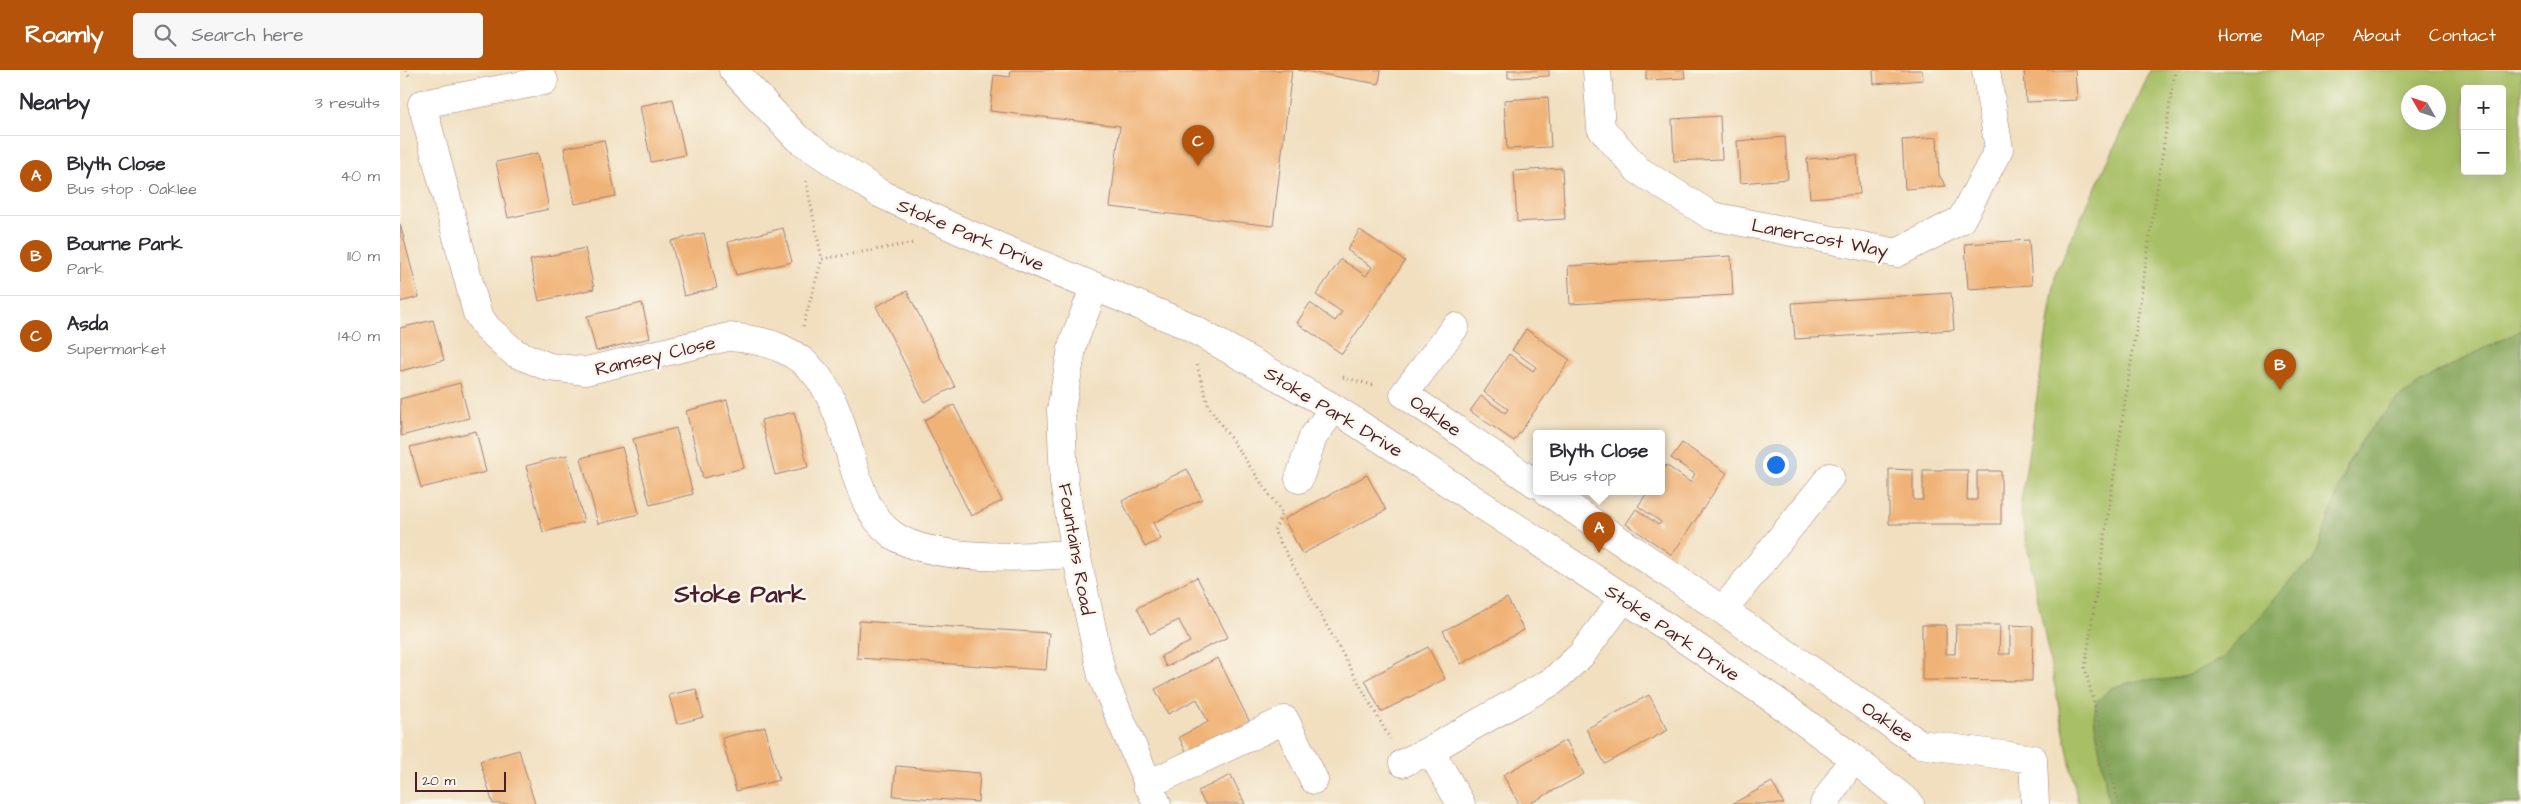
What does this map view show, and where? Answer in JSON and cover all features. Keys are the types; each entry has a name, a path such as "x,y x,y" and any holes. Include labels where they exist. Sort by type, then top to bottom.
{"street":[{"name":"Stoke Park Drive","path":"733,70 797,138 879,193 961,231 1184,324 1334,408 1624,598 1776,701 1853,758 1910,804"},
{"name":"Lanercost Way","path":"1597,70 1601,128 1638,170 1712,216 1897,253 1961,220 1999,149 1986,70"},
{"name":"Ramsey Close","path":"544,81 422,104 477,313 487,328 515,353 531,361 568,371 586,371 728,337 766,342 794,355 811,368 828,391 842,424 862,497 870,512 893,535 917,547 944,552 1029,558 1076,553"},
{"name":"Fountains Road","path":"1095,286 1073,343 1061,410 1064,483 1076,553 1102,676 1152,794"},
{"name":"Oaklee","path":"1455,326 1404,394 1533,482"},
{"path":"1299,479 1313,437 1334,408"},
{"path":"1723,610 1830,477"},
{"name":"Oaklee","path":"1552,495 1920,744 2033,759 2035,804"},
{"path":"1403,763 1430,750 1553,681 1581,655 1624,598"},
{"path":"1152,794 1285,720 1314,780"},
{"path":"1430,750 1461,804"},
{"path":"1824,804 1853,758"}],"path":[{"path":"2120,804 2085,668 2175,70"},
{"path":"794,355 822,259 797,138"},
{"path":"822,259 894,248 961,231"},
{"path":"1184,324 1210,407 1282,513 1274,531 1403,763"}],"green space":[{"path":"2151,70 2521,70 2521,804 2078,804 2020,509 2056,271"},
{"path":"2521,330 2521,804 2109,804 2094,718 2096,702 2111,688 2140,680 2164,680 2187,676 2223,658 2293,577 2314,561 2347,465 2366,434 2398,398 2438,372"}],"building":[{"path":"1011,70 1292,70 1273,226 1110,207 1120,126 990,111 994,75 1010,77"},
{"path":"1298,70 1381,70 1379,84"},
{"path":"1508,70 1549,70 1549,76 1508,78"},
{"path":"1646,70 1684,70 1685,78 1646,80"},
{"path":"1873,70 1922,70 1923,80 1874,84"},
{"path":"2024,70 2075,70 2077,100 2026,102"},
{"path":"1548,97 1551,147 1507,149 1504,100"},
{"path":"673,99 685,155 651,162 640,106"},
{"path":"1720,116 1722,159 1674,161 1672,119"},
{"path":"1785,137 1788,179 1740,183 1737,141"},
{"path":"1937,137 1939,175 1946,186 1905,189 1902,140"},
{"path":"604,140 616,196 575,204 564,148"},
{"path":"538,153 549,209 508,218 496,162"},
{"path":"1857,155 1860,194 1810,198 1807,159"},
{"path":"1562,168 1565,219 1517,222 1514,171"},
{"path":"400,224 419,297 400,302"},
{"path":"783,228 792,262 736,275 728,242"},
{"path":"1360,230 1405,261 1342,354 1297,323 1310,303 1335,321 1342,312 1316,295 1341,259 1366,276 1372,267 1347,250"},
{"path":"704,233 717,288 684,296 671,241"},
{"path":"2029,240 2032,285 1968,289 1965,244"},
{"path":"585,248 594,289 539,301 530,260"},
{"path":"1731,256 1733,295 1570,304 1568,266"},
{"path":"907,291 955,387 924,402 876,306"},
{"path":"1951,293 1954,330 1795,339 1792,303"},
{"path":"642,303 650,338 596,351 587,316"},
{"path":"433,320 444,360 400,371 400,328"},
{"path":"1526,329 1570,360 1514,441 1470,411 1481,396 1505,413 1508,409 1484,392 1509,354 1533,371 1536,367 1512,350"},
{"path":"460,383 469,418 401,436 400,399"},
{"path":"727,400 744,468 703,478 686,411"},
{"path":"954,405 1002,501 971,516 924,420"},
{"path":"794,412 808,467 775,475 761,420"},
{"path":"676,428 693,494 650,505 633,439"},
{"path":"476,431 486,472 421,488 410,447"},
{"path":"1682,443 1727,473 1672,555 1626,524 1636,509 1659,525 1661,522 1638,506 1646,495 1665,495 1666,465 1690,482 1695,474 1671,458"},
{"path":"622,447 639,514 598,524 581,458"},
{"path":"567,455 584,522 543,532 526,466"},
{"path":"1187,469 1202,499 1153,523 1161,539 1145,547 1122,501"},
{"path":"1889,469 1913,470 1913,500 1923,500 1923,470 1968,470 1967,500 1977,500 1977,471 2001,471 2001,524 1889,524"},
{"path":"1367,475 1386,510 1302,554 1284,519"},
{"path":"1197,577 1228,637 1166,667 1161,656 1190,642 1179,620 1150,634 1137,608"},
{"path":"1507,598 1524,630 1461,664 1443,631"},
{"path":"859,621 1049,633 1046,670 857,658"},
{"path":"1922,625 1946,625 1946,654 1955,654 1956,625 2000,625 1999,654 2010,654 2010,625 2033,626 2032,681 1922,680"},
{"path":"1428,647 1445,679 1381,712 1365,680"},
{"path":"1218,658 1254,731 1191,762 1179,737 1208,722 1197,699 1168,714 1155,689"},
{"path":"696,689 703,717 677,724 669,695"},
{"path":"1649,695 1668,730 1605,764 1586,729"},
{"path":"765,727 779,780 736,791 722,738"},
{"path":"1566,740 1584,774 1529,804 1519,804 1503,775"},
{"path":"519,750 535,804 493,804 480,761"},
{"path":"896,766 980,773 978,802 893,796"},
{"path":"1231,775 1245,804 1205,804 1198,791"},
{"path":"1772,782 1784,804 1732,804"}],"place":[{"name":"Asda","path":"1198,166"},
{"name":"Bourne Park","path":"2280,390"},
{"name":"Blyth Close","path":"1599,553"}],"district":[{"name":"Stoke Park","path":"740,594"}]}
